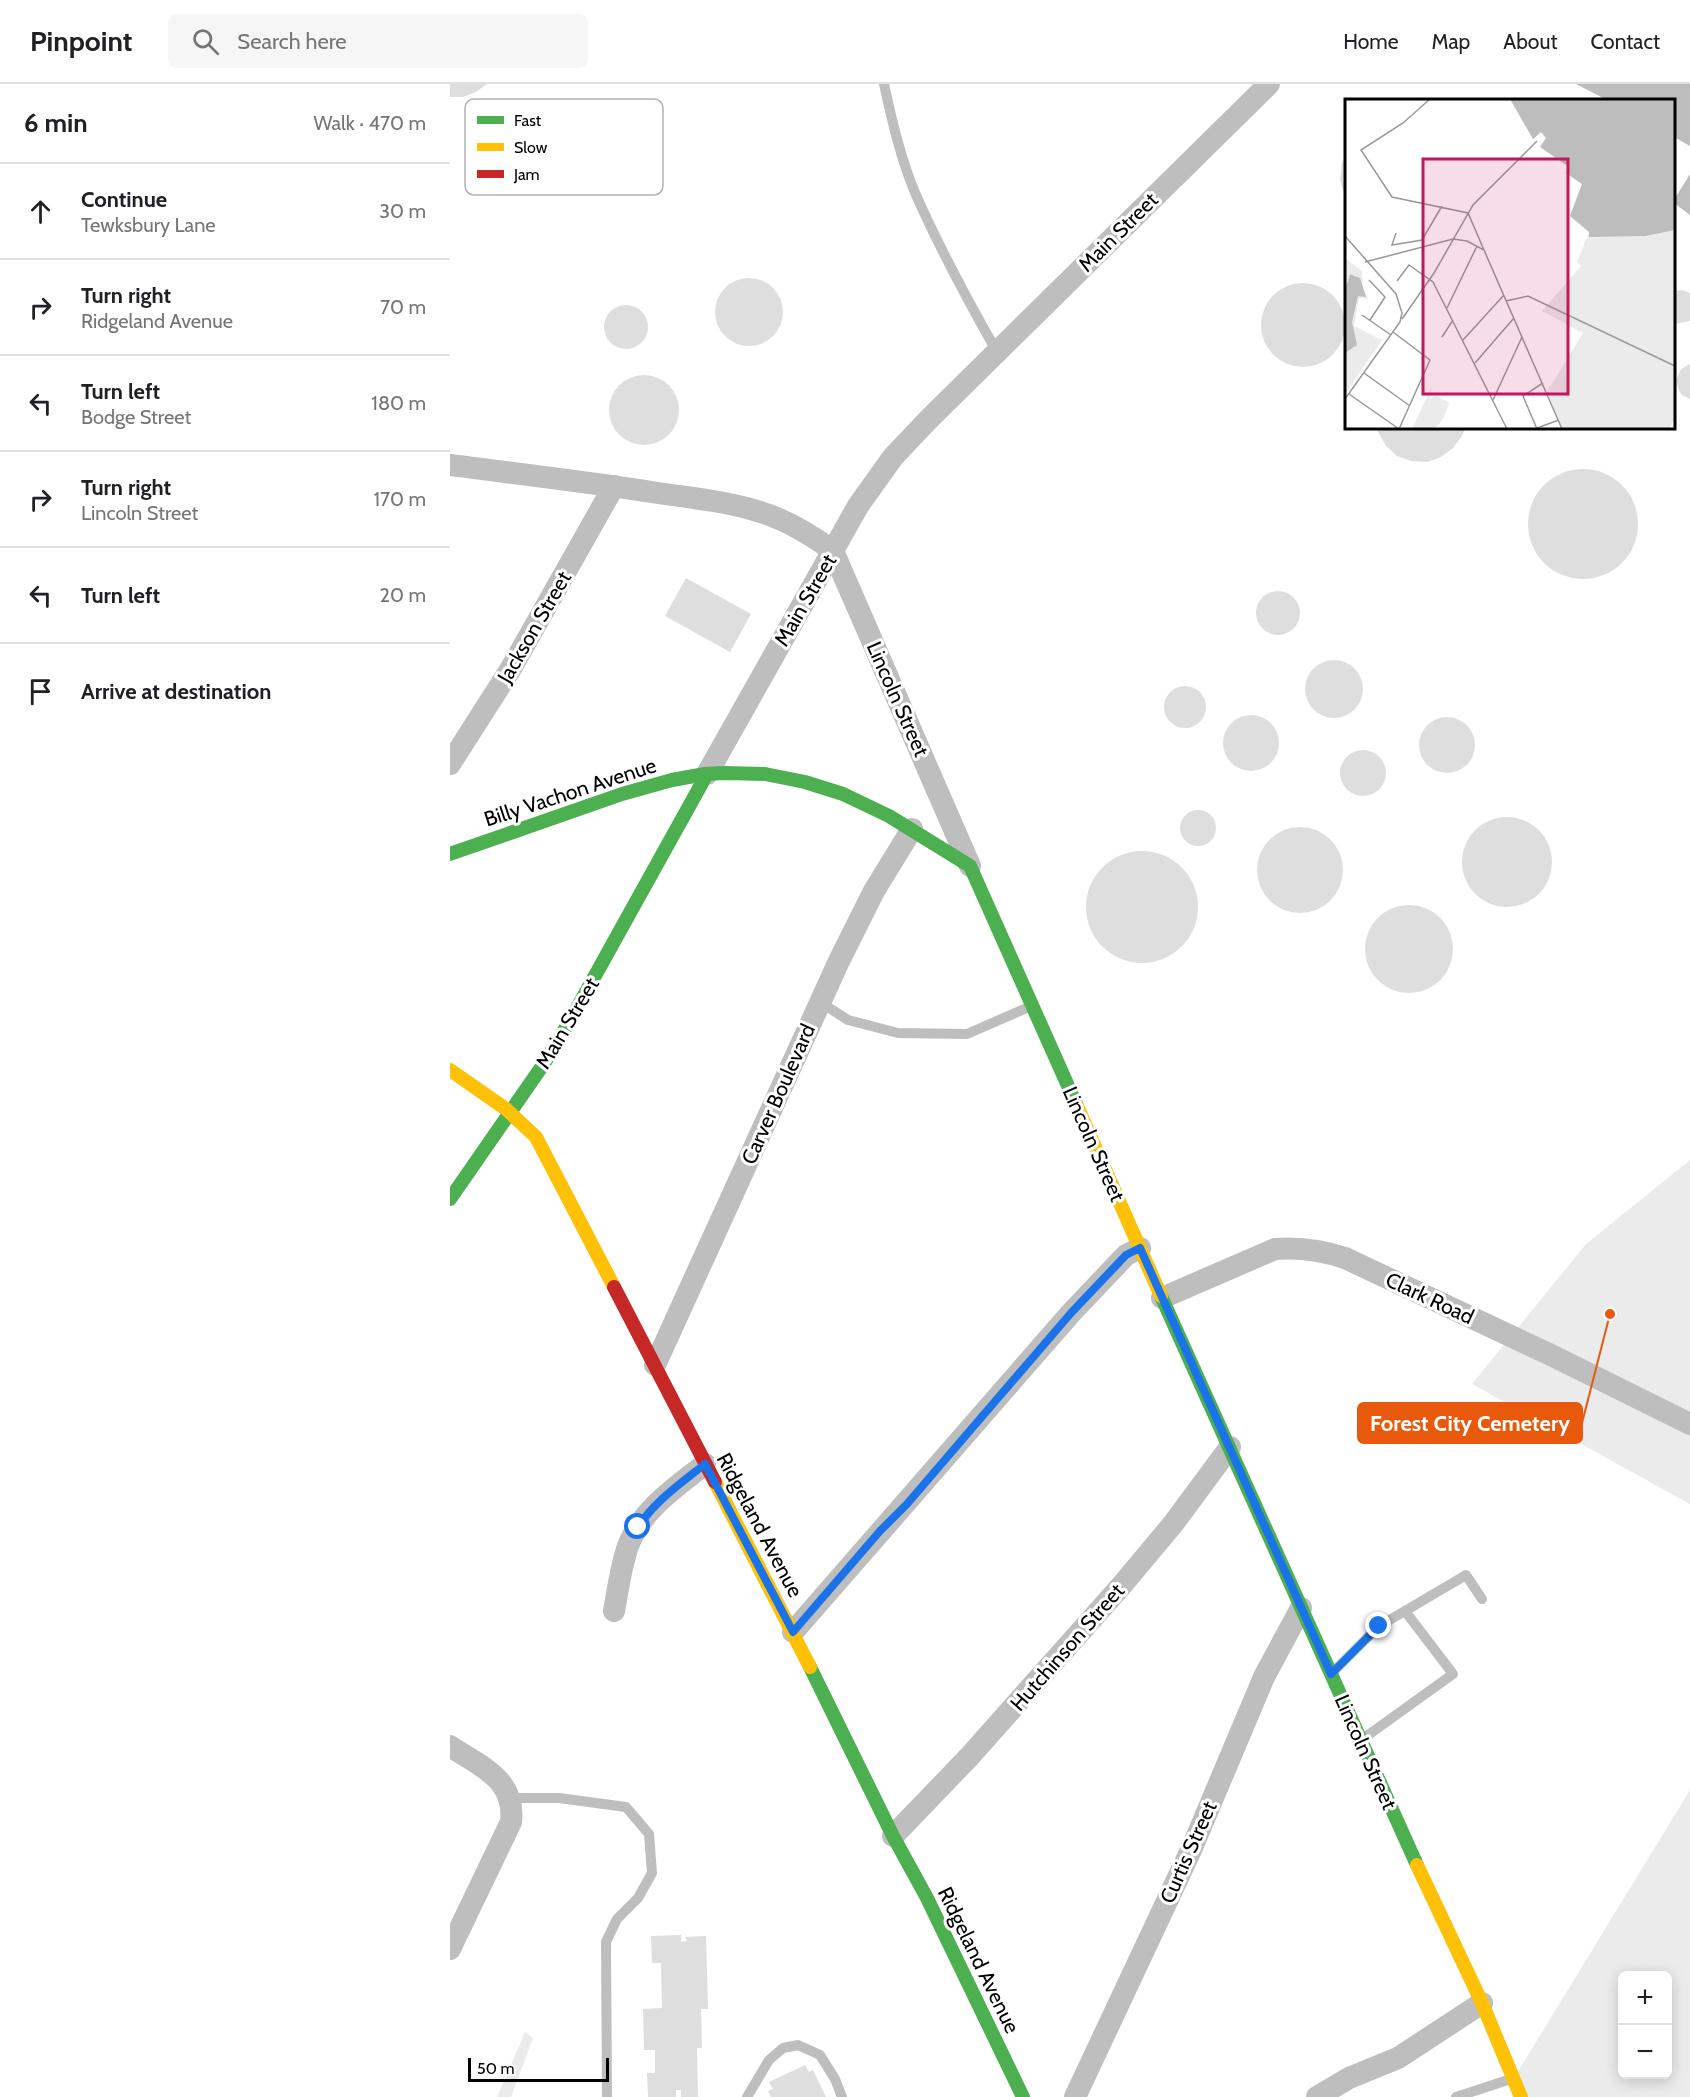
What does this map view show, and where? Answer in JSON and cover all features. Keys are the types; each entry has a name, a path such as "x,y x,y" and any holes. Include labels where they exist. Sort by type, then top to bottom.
{"main road":[{"name":"Billy Vachon Avenue","path":"450,854 637,788 706,774 763,775 830,789 860,800 912,829 970,866"},
{"name":"Main Street","path":"450,1199 510,1113 571,1019 706,774"},
{"name":"Lincoln Street","path":"970,866 1301,1608 1482,2003 1521,2097"},
{"name":"Ridgeland Avenue","path":"450,1070 510,1113 536,1137 793,1632 893,1836 927,1898 1023,2097"}],"street":[{"name":"Main Street","path":"706,774 858,506 892,457 1269,84"},
{"path":"450,465 614,486 756,510 786,522 833,551"},
{"name":"Jackson Street","path":"450,764 510,670 614,486"},
{"name":"Lincoln Street","path":"833,551 970,866"},
{"name":"Carver Boulevard","path":"655,1365 820,1002 874,891 912,829"},
{"name":"Clark Road","path":"1162,1298 1275,1249 1292,1247 1320,1250 1345,1258 1551,1355 1690,1424"},
{"path":"793,1632 880,1531 907,1504 1071,1313 1126,1255 1140,1248"},
{"name":"Hutchinson Street","path":"893,1836 969,1757 1122,1585 1173,1524 1230,1448"},
{"path":"614,1611 628,1546 638,1527 661,1499 705,1464"},
{"name":"Curtis Street","path":"1075,2097 1191,1850 1264,1677 1301,1608"},
{"path":"450,1746 496,1778 505,1787 513,1808 511,1822 450,1949"},
{"path":"1317,2097 1349,2078 1398,2058 1482,2003"}],"lane":[{"path":"884,84 898,142 916,194 960,286 997,352"},
{"path":"820,1002 848,1020 898,1033 967,1034 1032,1006"},
{"path":"1331,1674 1379,1626 1466,1575 1482,1599"},
{"path":"1361,1740 1453,1674 1405,1611"},
{"path":"511,1798 560,1798 626,1807 649,1834 652,1872 638,1898 617,1919 606,1942 607,2097"},
{"path":"747,2097 769,2060 783,2048 798,2046 820,2055 835,2079 842,2097"},
{"path":"1456,2097 1514,2078"}],"shaded area":[{"path":"1576,84 1690,84 1690,146 1675,138 1675,99 1605,99"},
{"path":"1690,174 1690,215 1675,204 1675,198"},
{"path":"1690,1160 1690,1504 1472,1384 1586,1244"},
{"path":"1690,1790 1690,2097 1521,2097 1514,2078"},
{"path":"525,2032 533,2038 511,2097 497,2097"}],"building":[{"path":"450,84 487,84 463,97 450,97"},
{"path":"1345,157 1345,196 1340,180"},
{"path":"756,278 768,284 777,293 783,305 781,325 773,336 756,346 742,346 725,336 717,325 715,305 725,288 736,280"},
{"path":"1303,283 1319,286 1333,295 1342,309 1345,325 1342,341 1333,355 1319,364 1303,367 1287,364 1273,355 1264,341 1261,325 1264,309 1273,295 1287,286"},
{"path":"1682,290 1690,293 1690,321 1675,324 1675,291"},
{"path":"626,305 642,311 648,327 642,343 626,349 610,343 604,327 610,311"},
{"path":"1690,364 1690,399 1679,391 1676,380 1681,369"},
{"path":"644,375 657,378 669,385 676,397 679,410 676,423 669,435 657,442 644,445 631,442 619,435 612,423 609,410 612,397 619,385 631,378"},
{"path":"1377,429 1465,429 1453,448 1441,457 1427,462 1411,461 1397,456 1386,446"},
{"path":"1583,469 1604,473 1622,485 1634,503 1638,524 1634,545 1622,563 1604,575 1583,579 1562,575 1544,563 1532,545 1528,524 1532,503 1544,485 1562,473"},
{"path":"686,578 751,614 730,652 665,616"},
{"path":"1278,591 1293,598 1300,613 1293,628 1278,635 1263,628 1256,613 1263,598"},
{"path":"1328,660 1340,660 1355,668 1363,683 1363,695 1355,710 1340,718 1328,718 1313,710 1305,695 1305,683 1313,668"},
{"path":"1185,686 1193,687 1200,692 1205,699 1205,715 1200,722 1193,727 1185,728 1177,727 1170,722 1165,715 1164,707 1165,699 1170,692 1177,687"},
{"path":"1245,715 1257,715 1267,719 1275,727 1279,743 1275,759 1267,767 1257,771 1245,771 1235,767 1227,759 1223,749 1223,737 1227,727 1235,719"},
{"path":"1442,717 1452,717 1467,725 1473,734 1475,745 1473,756 1467,765 1452,773 1442,773 1431,768 1424,761 1419,750 1419,740 1424,729 1431,722"},
{"path":"1363,750 1379,757 1386,773 1379,789 1363,796 1347,789 1340,773 1347,757"},
{"path":"1198,810 1210,816 1216,828 1210,840 1198,846 1186,840 1180,828 1186,816"},
{"path":"1507,817 1524,820 1539,830 1549,845 1552,862 1549,879 1539,894 1524,904 1507,907 1490,904 1475,894 1465,879 1462,862 1465,845 1475,830 1490,820"},
{"path":"1300,827 1317,830 1331,839 1340,853 1343,870 1340,887 1331,901 1317,910 1300,913 1283,910 1269,901 1260,887 1257,870 1260,853 1269,839 1283,830"},
{"path":"1142,851 1163,855 1181,868 1194,886 1198,907 1194,928 1181,946 1163,959 1142,963 1121,959 1103,946 1090,928 1086,907 1090,886 1103,868 1121,855"},
{"path":"1409,905 1434,912 1446,924 1453,949 1446,974 1434,986 1409,993 1384,986 1372,974 1365,949 1372,924 1384,912"},
{"path":"681,1935 681,1942 687,1941 685,1937 706,1936 708,2009 701,2009 702,2048 697,2048 698,2097 681,2097 681,2090 676,2090 676,2097 648,2097 647,2073 655,2073 655,2050 644,2050 643,2009 662,2008 661,1963 652,1963 651,1936"},
{"path":"805,2065 809,2072 813,2070 826,2097 771,2097 768,2091 773,2089 769,2082"}],"traffic: fast":[{"path":"450,854 622,794 672,780 705,774 765,774 805,782 843,794 889,816 970,866 1077,1106"},
{"path":"450,1199 545,1062 707,774"},
{"path":"1161,1296 1417,1865"},
{"path":"810,1667 893,1836 927,1898 1023,2097"}],"traffic: slow":[{"path":"450,1070 506,1109 536,1137 614,1287"},
{"path":"1077,1106 1161,1296"},
{"path":"715,1482 810,1667"},
{"path":"1417,1865 1482,2003 1521,2097"}],"traffic: jam":[{"path":"614,1287 715,1482"}],"place":[{"name":"Forest City Cemetery","path":"1610,1314"}],"route":[{"path":"638,1527 661,1499 705,1464 793,1632 880,1531 907,1504 1071,1313 1126,1255 1140,1248 1331,1674 1379,1626"}]}
